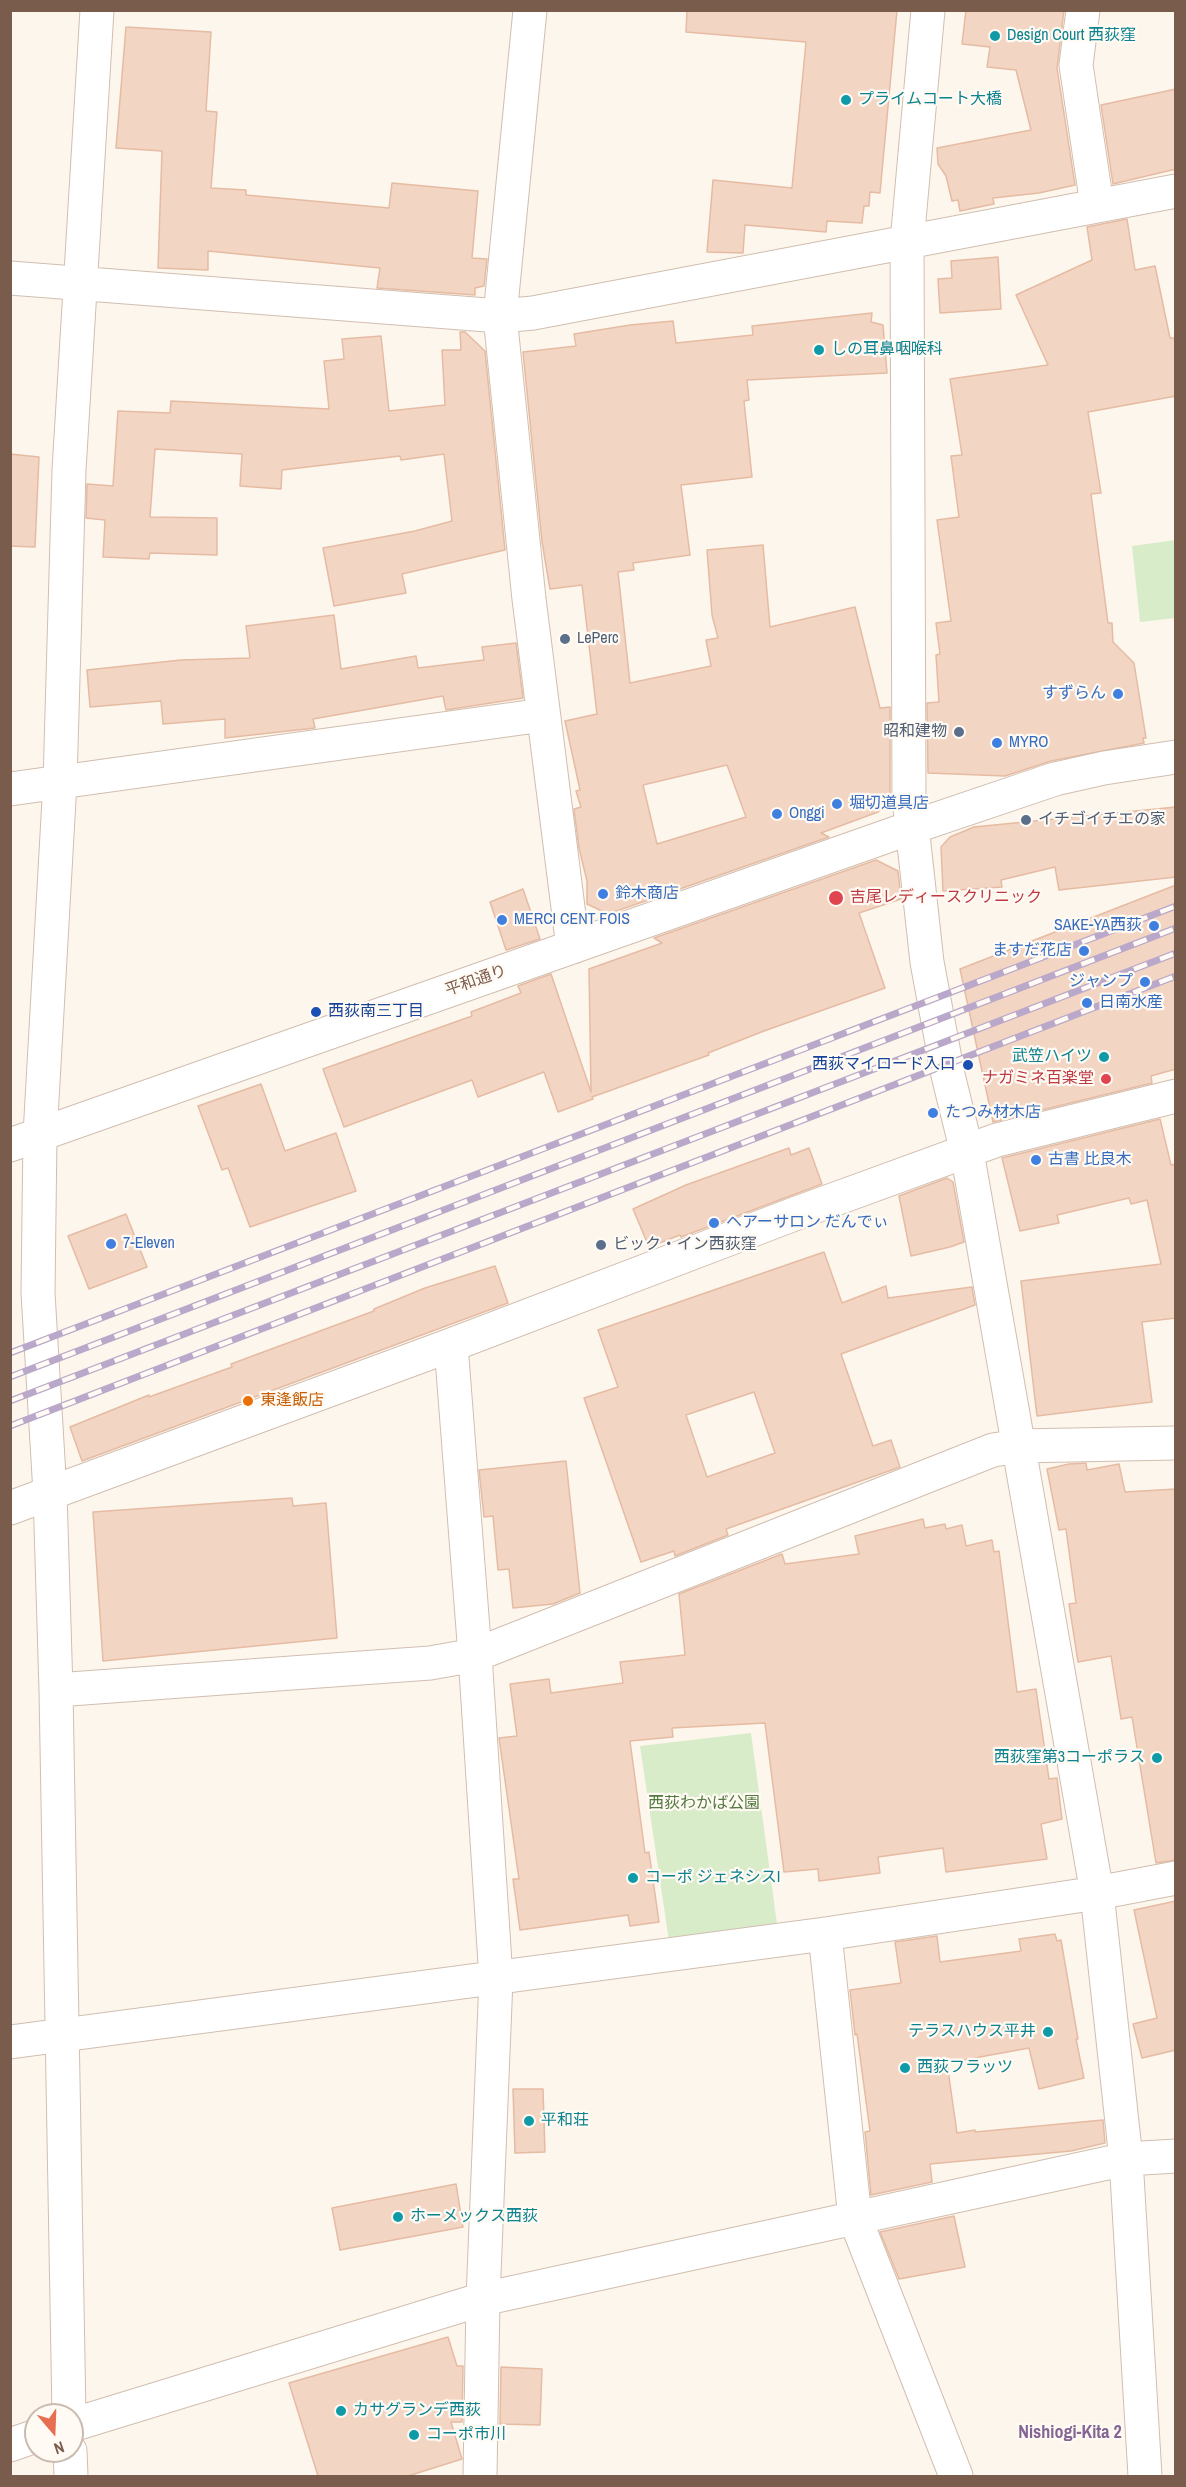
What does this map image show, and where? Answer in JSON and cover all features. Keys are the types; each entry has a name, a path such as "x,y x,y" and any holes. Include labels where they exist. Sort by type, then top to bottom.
{"street":[{"path":"69,2403 56,1690 50,1493 38,1293 25,1140 52,958 60,782 69,470 97,10"},
{"path":"530,10 500,316 528,593 573,946"},
{"path":"928,10 907,242 909,799 927,962 948,1075 967,1152 1097,1893 1126,2159 1145,2476"},
{"path":"1083,10 1076,65 1097,205"},
{"path":"10,278 500,316 545,311 1176,191"},
{"path":"10,789 543,715"},
{"name":"平和通り","path":"25,1140 573,946 1055,779 1104,768 1176,757"},
{"path":"10,1508 997,1140 1176,1096"},
{"path":"451,1345 475,1655 496,1979 483,2298 480,2476"},
{"path":"56,1690 430,1663 475,1655 993,1450 1019,1446 1176,1443"},
{"path":"10,2042 825,1934 1097,1893 1176,1878"},
{"path":"825,1934 855,2218 956,2476"},
{"path":"84,2421 483,2298 1126,2159 1176,2156"}],"green space":[{"path":"1175,540 1175,618 1140,622 1132,546"},
{"name":"西荻わかば公園","path":"751,1733 777,1924 669,1941 640,1746"}],"building":[{"name":"プライムコート大橋","path":"687,10 897,10 880,193 870,192 869,206 864,206 862,223 827,221 826,232 745,225 743,253 707,252 713,180 792,188 806,42 686,32"},
{"path":"966,10 1064,10 1057,68 1075,185 1039,193 993,198 994,204 960,211 958,200 952,201 946,176 938,164 937,148 1031,130 1016,70 987,67 990,47 962,44"},
{"path":"126,27 211,32 206,111 217,112 211,188 246,190 246,195 389,208 392,183 478,191 472,258 487,259 484,286 475,288 475,295 377,288 380,268 208,251 208,270 158,268 162,151 116,148"},
{"path":"1176,89 1176,169 1113,184 1101,105"},
{"path":"1127,219 1135,270 1155,266 1170,338 1176,338 1176,396 1088,412 1101,493 1091,494 1108,623 1112,623 1113,642 1134,663 1146,738 1143,738 1144,743 1051,761 1005,776 928,773 927,703 939,702 936,655 940,654 936,623 951,621 937,520 959,517 951,456 962,455 950,379 1048,365 1016,295 1092,260 1087,227"},
{"path":"998,257 1001,309 940,313 938,279 952,278 951,261"},
{"path":"872,313 871,322 883,325 887,373 747,380 749,400 744,401 752,477 681,485 690,555 633,563 634,570 618,572 630,683 711,666 706,640 718,638 712,615 707,550 763,545 770,627 855,607 880,708 890,707 890,799 878,812 821,833 829,837 608,914 587,904 587,881 579,848 574,809 581,807 576,791 580,790 565,721 597,714 582,585 550,589 542,542 523,352 576,346 574,334 630,325 673,321 676,343 753,335 752,326","holes":["727,765 746,817 657,844 643,785"]},
{"path":"460,332 465,332 485,351 505,550 402,574 406,593 334,606 323,548 415,531 452,521 444,454 401,460 400,456 282,470 281,489 240,486 242,454 155,449 150,517 217,518 217,555 150,553 149,559 103,557 105,520 86,518 87,484 113,486 118,411 170,413 171,401 329,409 324,361 344,359 342,339 381,336 389,411 445,405 442,350 461,350"},
{"path":"10,454 39,457 35,547 10,546"},
{"path":"334,615 341,669 416,656 418,668 484,660 482,647 516,643 523,698 446,710 443,696 313,719 315,728 225,738 225,719 163,724 161,701 90,707 87,670 181,660 250,658 246,626"},
{"path":"1176,807 1176,877 1059,890 1055,867 1001,880 1002,887 943,891 941,847 950,837 974,827"},
{"path":"876,860 898,871 901,899 859,913 885,988 764,1031 708,1053 709,1055 592,1097 593,1099 558,1112 544,1072 478,1097 472,1080 344,1127 323,1069 472,1016 471,1012 521,993 518,986 551,974 591,1092 589,969 662,943 654,938"},
{"path":"1176,885 1176,1069 1151,1076 1152,1083 993,1122 960,969"},
{"path":"523,889 540,939 506,950 490,902"},
{"path":"261,1084 285,1151 336,1133 356,1191 250,1227 228,1168 222,1170 198,1106"},
{"path":"1160,1119 1171,1165 1176,1164 1176,1318 1142,1322 1152,1402 1037,1416 1021,1281 1161,1264 1147,1200 1131,1204 1129,1198 1057,1215 1059,1223 1020,1231 1002,1158"},
{"path":"789,1148 791,1155 809,1148 822,1184 649,1247 633,1209 686,1185"},
{"path":"947,1178 953,1182 964,1242 911,1256 899,1196"},
{"path":"126,1214 147,1267 89,1289 68,1236"},
{"path":"824,1252 842,1303 886,1286 888,1298 972,1287 975,1305 841,1354 873,1446 891,1440 900,1467 726,1529 728,1535 675,1556 674,1551 641,1562 584,1398 618,1387 598,1330","holes":["754,1392 775,1453 707,1477 686,1415"]},
{"path":"495,1266 508,1303 82,1461 70,1427 149,1395 149,1397 232,1367 231,1364 374,1311 374,1309 425,1288"},
{"path":"566,1461 580,1593 553,1604 513,1608 509,1569 498,1570 493,1516 484,1517 479,1470"},
{"path":"1086,1463 1087,1470 1119,1464 1125,1492 1176,1489 1176,1860 1156,1863 1132,1717 1121,1719 1111,1656 1078,1662 1069,1604 1076,1603 1066,1529 1059,1530 1047,1469"},
{"path":"292,1498 293,1506 326,1503 337,1638 103,1661 93,1512"},
{"path":"923,1519 925,1528 945,1524 946,1529 962,1525 966,1546 992,1540 994,1552 999,1551 1017,1692 1036,1689 1049,1779 1057,1778 1062,1819 1041,1824 1047,1859 946,1872 943,1848 878,1857 880,1873 819,1881 818,1869 784,1872 765,1723 672,1728 673,1737 630,1741 645,1853 649,1852 659,1922 630,1926 628,1915 520,1930 513,1879 519,1879 499,1738 517,1736 510,1684 549,1679 551,1693 623,1683 620,1662 685,1655 679,1594 782,1554 785,1564 859,1554 855,1536"},
{"path":"1176,1901 1176,2050 1142,2058 1133,2024 1157,2018 1134,1910"},
{"path":"1055,1934 1057,1941 1061,1940 1084,2078 1039,2089 1029,2048 947,2063 957,2133 1103,2120 1105,2143 1071,2151 930,2164 932,2182 871,2195 865,2132 870,2131 850,1990 901,1983 895,1942 937,1936 940,1962 1021,1951 1019,1939"},
{"name":"平和荘","path":"513,2089 543,2089 545,2152 515,2153"},
{"name":"ホーメックス西荻","path":"456,2184 463,2227 340,2250 332,2208"},
{"path":"954,2216 965,2267 899,2279 880,2232"},
{"path":"448,2337 457,2366 463,2366 462,2422 451,2422 462,2459 408,2476 318,2476 289,2383"},
{"path":"501,2367 542,2369 540,2425 500,2424"}],"railway":[{"path":"10,1353 1176,906"},
{"path":"10,1377 1176,928"},
{"path":"10,1401 1176,953"},
{"path":"10,1426 1176,976"}],"place":[{"name":"Design Court 西荻窪","path":"995,36"},
{"name":"プライムコート大橋","path":"846,100"},
{"name":"しの耳鼻咽喉科","path":"819,350"},
{"name":"LePerc","path":"565,639"},
{"name":"すずらん","path":"1118,694"},
{"name":"昭和建物","path":"959,732"},
{"name":"MYRO","path":"997,743"},
{"name":"堀切道具店","path":"837,804"},
{"name":"Onggi","path":"777,814"},
{"name":"イチゴイチエの家","path":"1026,820"},
{"name":"鈴木商店","path":"603,894"},
{"name":"吉尾レディースクリニック","path":"836,898"},
{"name":"MERCI CENT FOIS","path":"502,920"},
{"name":"SAKE-YA西荻","path":"1154,926"},
{"name":"ますだ花店","path":"1084,951"},
{"name":"ジャンプ","path":"1145,982"},
{"name":"日南水産","path":"1087,1003"},
{"name":"西荻南三丁目","path":"316,1012"},
{"name":"武笠ハイツ","path":"1104,1057"},
{"name":"西荻マイロード入口","path":"968,1065"},
{"name":"ナガミネ百楽堂","path":"1106,1079"},
{"name":"たつみ材木店","path":"933,1113"},
{"name":"古書 比良木","path":"1036,1160"},
{"name":"ヘアーサロン だんでぃ","path":"714,1223"},
{"name":"7-Eleven","path":"111,1244"},
{"name":"ビック・イン西荻窪","path":"601,1245"},
{"name":"東逢飯店","path":"248,1401"},
{"name":"西荻窪第3コーポラス","path":"1157,1758"},
{"name":"コーポ ジェネシスI","path":"633,1878"},
{"name":"テラスハウス平井","path":"1048,2032"},
{"name":"西荻フラッツ","path":"905,2068"},
{"name":"平和荘","path":"529,2121"},
{"name":"ホーメックス西荻","path":"398,2217"},
{"name":"カサグランデ西荻","path":"341,2411"},
{"name":"コーポ市川","path":"414,2435"}],"district":[{"name":"Nishiogi-Kita 2","path":"1070,2433"}]}
